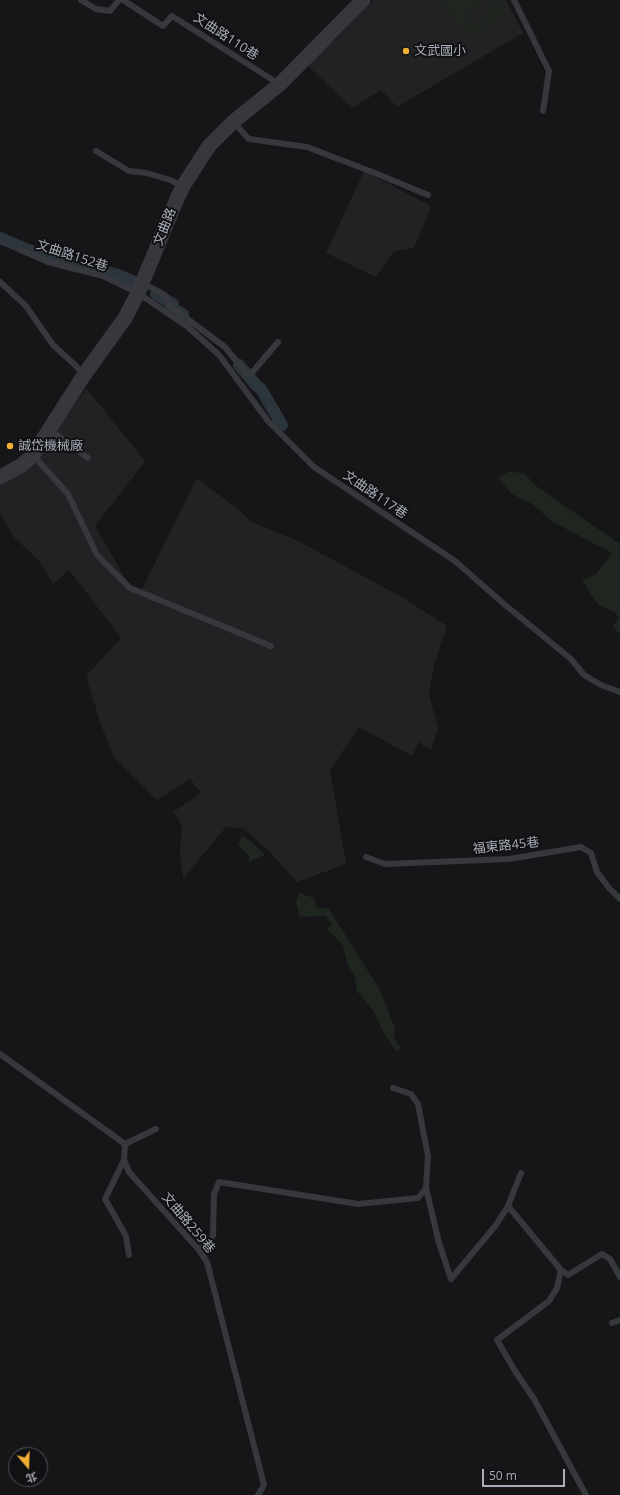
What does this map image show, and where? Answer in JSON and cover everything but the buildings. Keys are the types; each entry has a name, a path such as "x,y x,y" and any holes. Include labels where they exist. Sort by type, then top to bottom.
{"street":[{"name":"文曲路","path":"0,477 22,465 33,455 84,375 125,318 140,288 183,186 209,146 233,122 280,84 363,0"}],"lane":[{"path":"81,0 96,9 110,11 119,0"},
{"name":"文曲路110巷","path":"123,0 163,26 172,16 280,84"},
{"path":"514,0 549,71 543,111"},
{"path":"233,122 249,139 307,147 428,195"},
{"path":"96,151 129,171 147,173 170,180 183,186"},
{"name":"文曲路152巷","path":"21,250 48,262 103,276 140,288"},
{"path":"0,282 26,306 53,345 84,375"},
{"path":"140,288 164,295 170,306 225,347 246,373 250,375 278,342"},
{"name":"文曲路117巷","path":"140,288 188,327 218,355 268,421 314,467 455,561 504,604 571,659 584,675 601,685 620,692"},
{"path":"50,430 88,458"},
{"path":"33,455 68,494 97,555 130,588 271,646"},
{"name":"福東路45巷","path":"366,857 385,864 502,859 581,847 591,853 597,872 609,888 620,899"},
{"path":"0,1054 125,1144"},
{"path":"394,1088 411,1094 418,1104 428,1156 426,1188 439,1243 452,1279 496,1225 508,1206 521,1173"},
{"path":"125,1144 156,1129"},
{"path":"125,1144 124,1160 105,1199 126,1236 129,1255"},
{"name":"文曲路259巷","path":"124,1160 129,1172 199,1250 207,1262 264,1485 258,1495"},
{"path":"199,1250 211,1240 213,1235 214,1194 219,1182 358,1204 418,1198 426,1188"},
{"path":"508,1206 561,1270 568,1275 602,1254 610,1259 620,1277"},
{"path":"561,1270 556,1288 549,1301 497,1340 515,1371 534,1399 586,1495"},
{"path":"612,1323 620,1320"}],"path":[{"path":"0,241 21,250"}],"shaded area":[{"name":"文武國小","path":"373,0 506,0 523,33 397,107 381,90 352,108 305,63 336,39"},
{"path":"441,0 485,0 464,16 470,21 474,22 480,21 489,15 491,10 490,0 497,0 506,13 501,17 497,11 495,20 486,28 477,31 466,30 457,24"},
{"path":"364,171 431,206 414,248 394,251 376,277 326,253"},
{"path":"86,388 145,461 95,526 129,585 142,589 197,478 239,510 252,522 298,541 402,597 447,626 434,666 429,694 438,728 431,750 419,742 412,756 359,727 330,770 346,864 297,882 269,851 243,828 226,827 183,879 180,850 182,825 173,812 201,793 190,779 157,800 114,757 101,725 86,676 121,638 69,570 53,584 39,561 14,537 0,514 0,484 32,463"},
{"path":"509,471 525,474 536,486 620,544 620,635 613,626 618,619 615,612 598,605 582,580 596,574 612,553 553,522 532,504 512,494 498,478"},
{"path":"242,835 265,855 249,862 249,856 238,845"},
{"path":"299,893 314,898 316,907 329,909 380,990 395,1028 394,1038 401,1048 396,1051 383,1032 374,1012 357,991 354,975 348,965 343,945 327,929 332,924 325,916 300,917 296,903"}],"waterway":[{"path":"0,238 36,253 118,275 142,285"},
{"path":"156,294 173,304 171,308 183,314"},
{"path":"239,365 261,389 282,425"}],"place":[{"name":"文武國小","path":"406,51"},
{"name":"誠岱機械廠","path":"10,446"}]}
